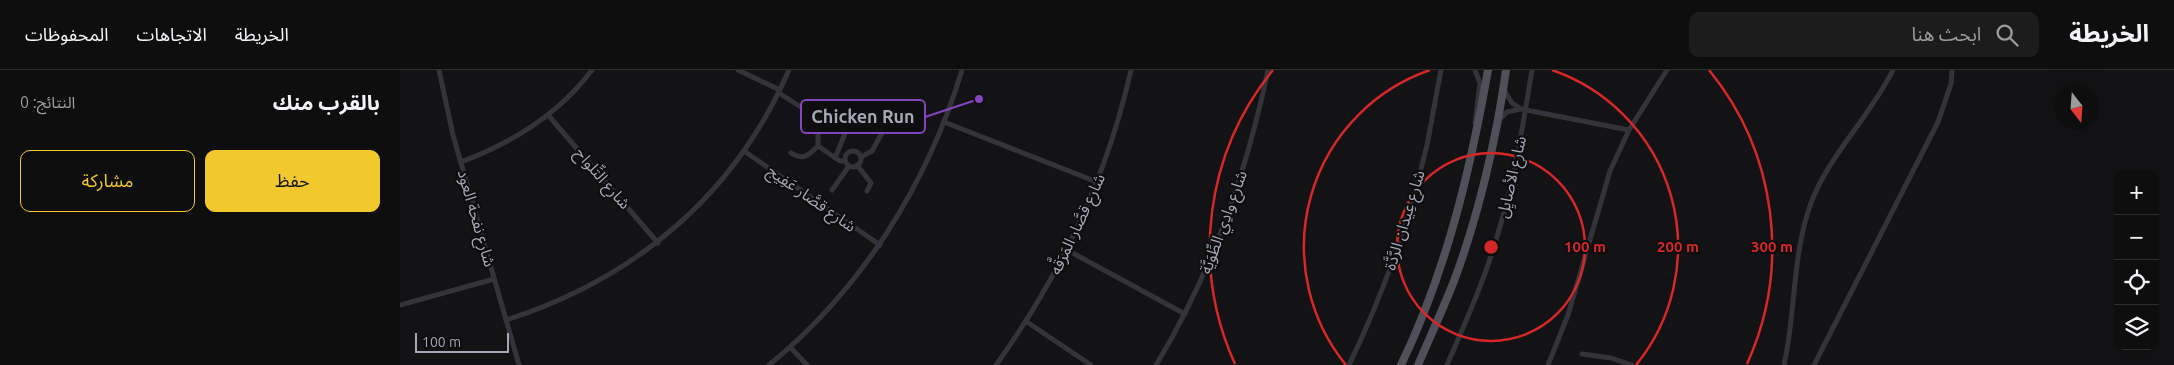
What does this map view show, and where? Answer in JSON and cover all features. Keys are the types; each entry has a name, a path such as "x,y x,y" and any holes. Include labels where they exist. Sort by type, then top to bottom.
{"main road":[{"path":"1401,365 1425,309 1453,230 1477,135 1488,70"},
{"path":"1418,365 1455,279 1479,200 1497,124 1506,70"}],"street":[{"name":"شارع نفحة العود","path":"439,70 461,162 519,365"},
{"path":"461,162 506,142 548,115 566,99 592,70"},
{"path":"738,70 780,91 818,118 818,146 808,156 802,158 791,153"},
{"path":"506,320 552,304 618,271 681,223 718,183 744,151 780,91 789,70"},
{"path":"769,365 790,347 834,302 880,245 927,163 962,70"},
{"name":"شارع قصَّار المَرَقَّه","path":"996,365 1027,322 1067,250 1097,182 1120,114 1131,70"},
{"name":"شارع وادِي الطِّوَيَّة","path":"1156,365 1185,314 1215,252 1239,186 1268,70"},
{"name":"شارع عِيدان الرَّدَّة","path":"1349,365 1383,288 1415,192 1427,144 1441,70"},
{"path":"1475,70 1480,83 1475,116 1477,135"},
{"name":"شارع الأصايِل","path":"1447,365 1483,280 1499,230 1515,171 1523,110 1532,70"},
{"path":"1548,365 1568,315 1610,171 1629,130 1667,70"},
{"path":"1784,365 1792,315 1798,257 1812,203 1829,166 1872,106 1893,70"},
{"path":"1814,365 1938,122 1951,84 1952,70"},
{"path":"1504,88 1508,99 1523,110"},
{"path":"1497,124 1507,112 1523,110 1629,130"},
{"path":"835,158 844,136 850,112"},
{"name":"شارع التِّلواح","path":"548,115 658,242"},
{"path":"857,165 861,157 872,151 888,122"},
{"path":"944,122 1097,182"},
{"path":"818,146 847,164 857,165 871,182 867,190"},
{"name":"شارع قصَّار عَفِيج","path":"744,151 880,245"},
{"path":"832,190 847,164 845,156 852,151 861,157"},
{"path":"1067,250 1185,314"},
{"path":"400,305 494,278"},
{"path":"1027,322 1091,365"},
{"path":"790,347 807,365"},
{"path":"1582,354 1611,358 1632,365"}],"place":[{"name":"Chicken Run","path":"979,99"}]}
